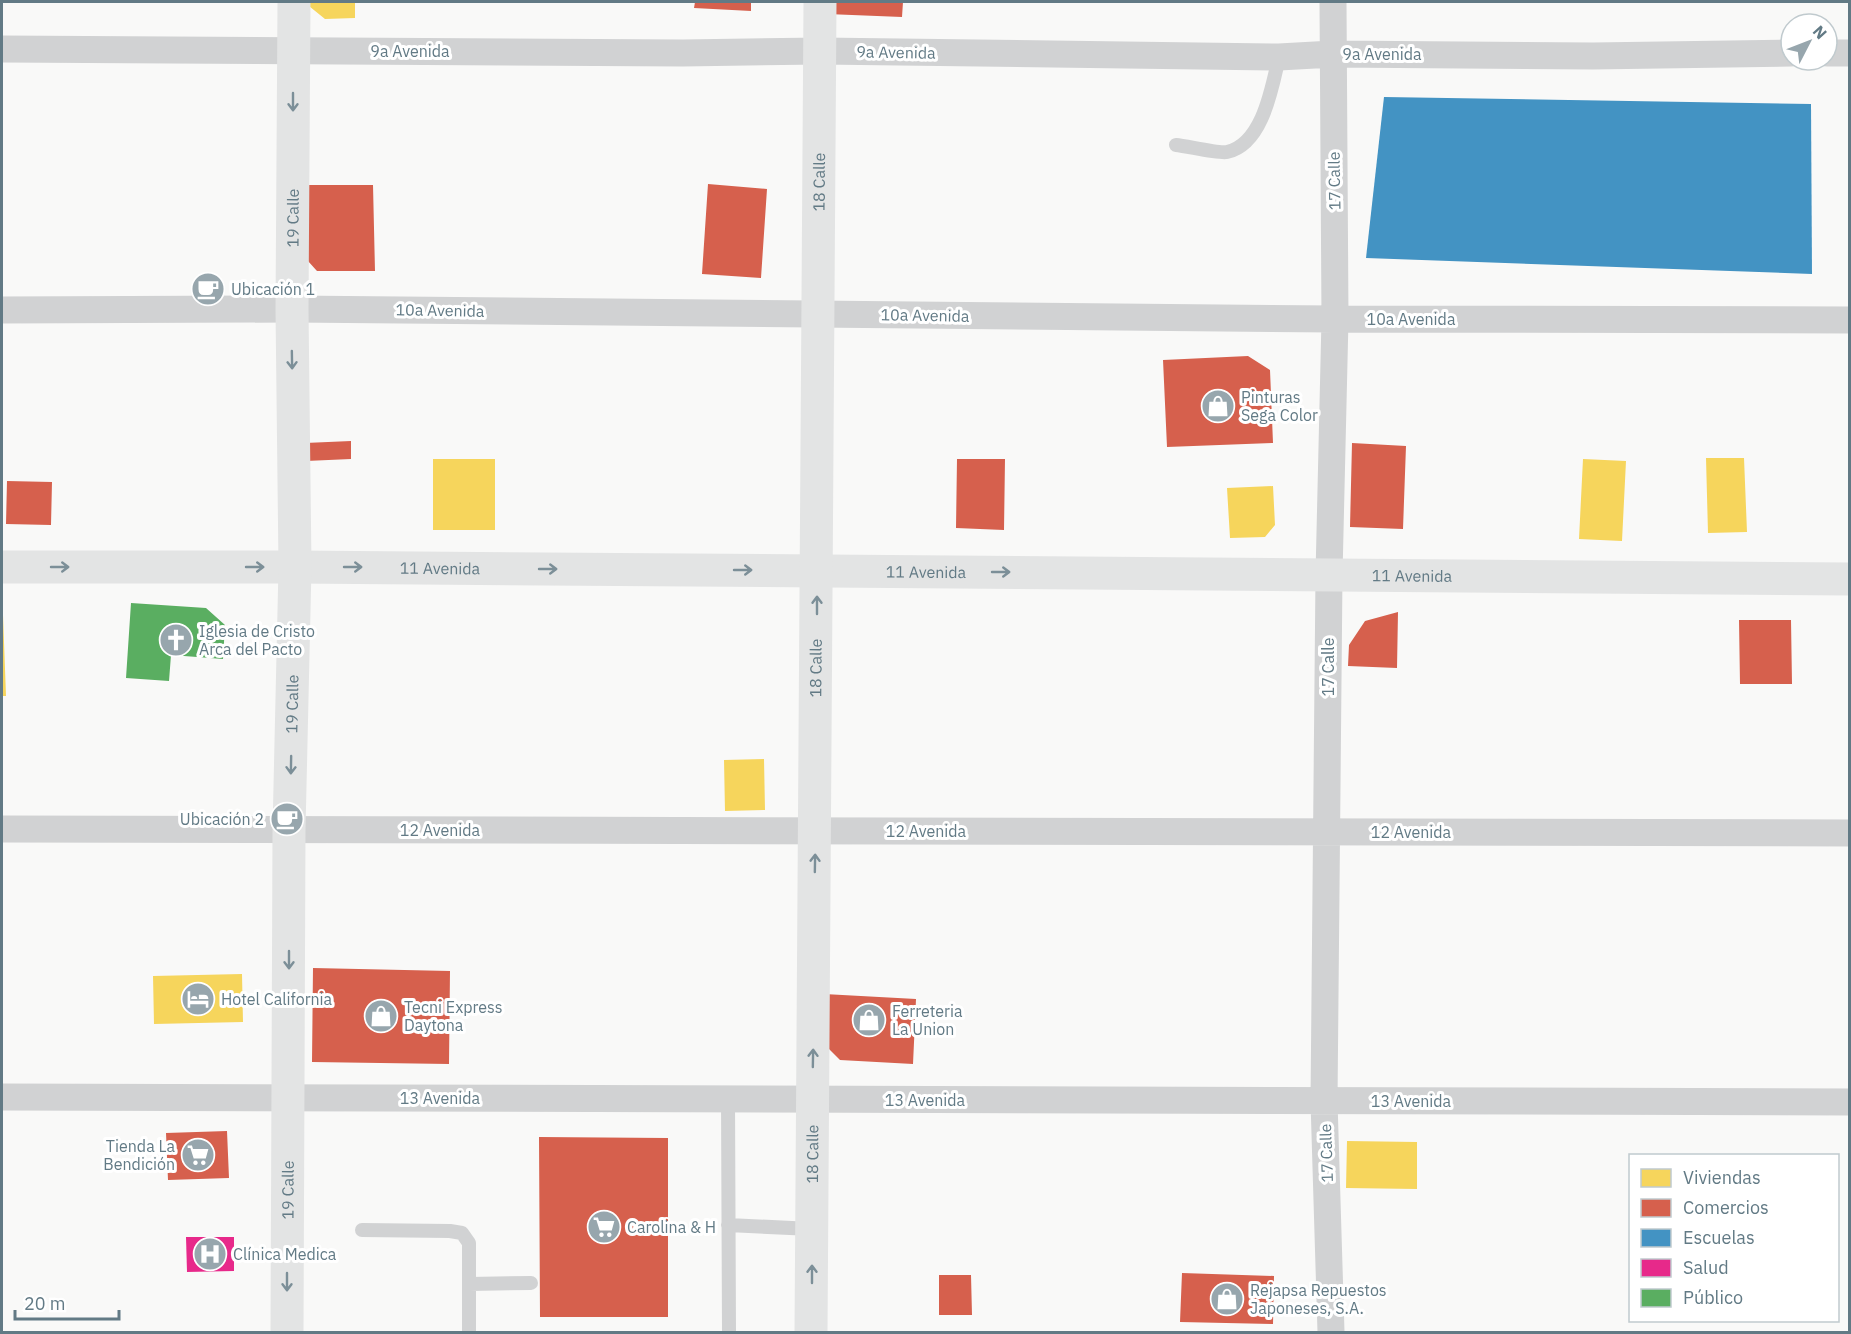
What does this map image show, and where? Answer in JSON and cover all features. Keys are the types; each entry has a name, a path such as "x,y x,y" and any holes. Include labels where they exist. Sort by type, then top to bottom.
{"street":[{"name":"19 Calle","path":"287,1332 289,830 295,567 292,309 294,2"},
{"name":"18 Calle","path":"812,1332 820,2"},
{"name":"17 Calle","path":"1331,1332 1324,1101 1329,575 1335,319 1333,2"},
{"name":"9a Avenida","path":"2,49 683,53 821,51 1279,57 1333,54 1593,56 1779,54"},
{"name":"10a Avenida","path":"2,310 292,309 1335,319 1850,320"},
{"name":"11 Avenida","path":"2,567 817,570 1850,579"},
{"name":"12 Avenida","path":"2,829 1850,833"},
{"name":"13 Avenida","path":"2,1097 1850,1102"}],"lane":[{"path":"1176,145 1227,152 1247,141 1266,109 1279,57"},
{"path":"729,1099 729,1332"},
{"path":"728,1225 812,1229"},
{"path":"362,1230 462,1233 469,1243 469,1332"},
{"path":"469,1284 531,1283"}],"building: Viviendas":[{"path":"304,2 355,2 355,18 325,19"},
{"path":"1706,458 1744,458 1747,532 1708,533"},
{"path":"433,459 495,459 495,530 433,530"},
{"path":"1583,459 1626,461 1622,541 1579,539"},
{"path":"1273,486 1275,525 1265,537 1230,538 1227,488"},
{"path":"3,615 6,696 2,696"},
{"path":"764,759 765,810 725,811 724,760"},
{"name":"Hotel California","path":"242,974 243,1022 154,1024 153,976"},
{"path":"1347,1141 1417,1142 1417,1189 1346,1188"}],"building: Comercios":[{"path":"695,2 751,2 751,11 694,8"},
{"path":"828,2 903,2 902,17 827,14"},
{"path":"708,184 767,189 761,278 702,274"},
{"path":"297,185 373,185 375,271 317,271 298,250"},
{"name":"Pinturas Sega Color","path":"1248,356 1270,370 1273,443 1167,447 1163,360"},
{"path":"351,441 351,459 306,461 305,443"},
{"path":"1352,443 1406,446 1403,529 1350,527"},
{"path":"957,459 1005,459 1004,530 956,528"},
{"path":"7,481 52,482 51,525 6,524"},
{"path":"1398,612 1397,668 1348,666 1349,645 1365,621"},
{"path":"1739,620 1791,620 1792,684 1740,684"},
{"name":"Tecni Express Daytona","path":"313,968 450,971 449,1064 312,1062"},
{"name":"Ferreteria La Union","path":"824,994 916,999 913,1064 840,1060 821,1041"},
{"name":"Tienda La Bendición","path":"227,1131 229,1178 168,1180 166,1133"},
{"name":"Carolina & H","path":"539,1137 668,1138 668,1317 540,1317"},
{"name":"Rejapsa Repuestos Japoneses, S.A.","path":"1182,1273 1274,1276 1273,1324 1180,1322"},
{"path":"939,1275 971,1275 972,1315 939,1315"}],"building: Escuelas":[{"path":"1384,97 1811,104 1812,274 1366,258"}],"building: Salud":[{"name":"Clínica Medica","path":"186,1237 234,1237 234,1271 187,1272"}],"building: Público":[{"name":"Iglesia de Cristo Arca del Pacto","path":"131,603 206,608 225,625 223,659 171,655 169,681 126,678"}],"place":[{"name":"Ubicación 1","path":"208,289"},
{"name":"Pinturas Sega Color","path":"1218,406"},
{"name":"Iglesia de Cristo Arca del Pacto","path":"176,640"},
{"name":"Ubicación 2","path":"287,819"},
{"name":"Hotel California","path":"198,999"},
{"name":"Tecni Express Daytona","path":"381,1016"},
{"name":"Ferreteria La Union","path":"869,1020"},
{"name":"Tienda La Bendición","path":"198,1155"},
{"name":"Carolina & H","path":"604,1227"},
{"name":"Clínica Medica","path":"210,1254"},
{"name":"Rejapsa Repuestos Japoneses, S.A.","path":"1227,1299"}]}
